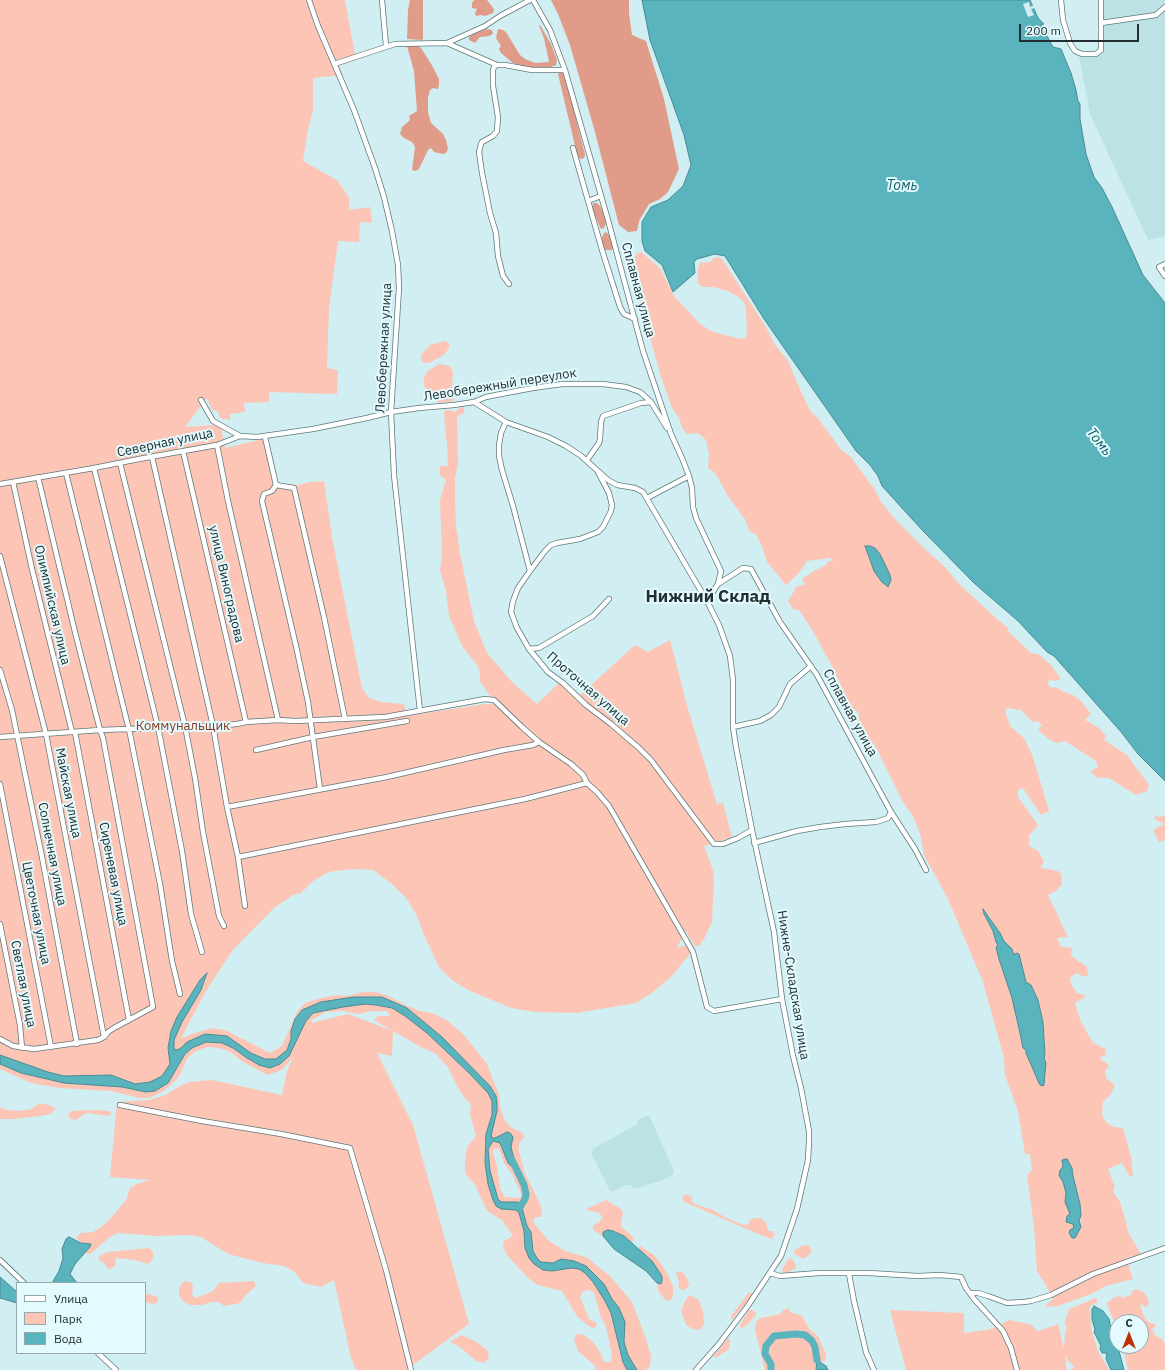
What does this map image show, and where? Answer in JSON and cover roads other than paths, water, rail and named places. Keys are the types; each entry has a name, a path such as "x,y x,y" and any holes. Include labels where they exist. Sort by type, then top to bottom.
{"street":[{"name":"Левобережная улица","path":"309,0 318,26 358,122 377,175 384,197 397,258 399,288 391,412 394,475 420,711"},
{"path":"382,0 386,46"},
{"path":"447,43 485,26 530,0"},
{"name":"Сплавная улица","path":"533,0 550,30 565,70 644,351 671,434 689,476 696,518 721,572 718,584"},
{"path":"1061,0 1065,28 1070,43 1075,52 1082,54 1096,54 1101,50 1100,0"},
{"path":"1101,23 1156,16 1165,7"},
{"path":"334,64 386,46 405,42 447,43 497,65 532,70 565,70"},
{"path":"497,65 493,70 493,86 498,117 497,131 493,136 480,144 479,152 490,213 496,233 498,256 503,276 509,284"},
{"path":"573,148 602,250 622,311 624,314 635,319"},
{"path":"588,201 601,196"},
{"path":"1165,264 1159,267 1165,276"},
{"name":"Левобережный переулок","path":"240,436 265,437 367,418 391,412 474,402 506,392 562,384 584,383 626,387 640,392 651,402 671,434"},
{"path":"201,400 213,421 240,436"},
{"path":"474,402 506,422 548,437 566,446 587,460 608,480 617,485 639,489 647,498 689,476"},
{"path":"587,460 599,443 601,422 604,416 641,403 651,402"},
{"path":"506,422 501,433 499,456 530,571"},
{"name":"Северная улица","path":"0,484 217,445 240,436"},
{"path":"265,437 276,485 272,491 264,494 262,501 296,646 310,720 320,789"},
{"path":"217,445 228,501 278,720"},
{"name":"улица Виноградова","path":"183,451 246,722"},
{"path":"152,457 213,726 227,807 238,857 245,906"},
{"path":"120,463 185,726 219,916 224,926"},
{"path":"94,468 158,728 182,851 191,914 202,952"},
{"name":"Проточная улица","path":"596,469 609,493 612,505 611,511 598,532 580,539 557,543 550,546 518,588 511,612 517,628 529,649 548,672 564,684 586,705 651,760 714,844 723,844 752,830"},
{"path":"66,473 140,781 160,884 172,961 180,994"},
{"path":"0,1039 13,1046 34,1049 98,1040 104,1037 108,1032 153,1007 103,738 38,477"},
{"name":"Олимпийская улица","path":"13,482 32,569 73,732"},
{"path":"276,485 294,488 324,617 345,719"},
{"name":"Нижне-Складская улица","path":"647,498 708,603 719,625 730,656 733,680 733,727 736,747 754,843 774,932 782,999 792,1056 801,1088 809,1131 808,1160 797,1209 781,1256 733,1326 696,1370"},
{"name":"Майская улица","path":"0,556 46,734 104,1037"},
{"name":"Сплавная улица","path":"718,584 743,568 751,569 783,627 811,666 831,700 891,812 915,849 926,870"},
{"path":"708,603 712,592 718,584"},
{"path":"529,649 539,648 593,616 609,598"},
{"path":"733,727 760,721 771,715 779,707 790,684 811,666"},
{"name":"Солнечная улица","path":"0,670 12,710 77,1044"},
{"path":"0,737 100,730 213,726 278,720 385,717 488,699 494,700 539,742 571,764 583,775 587,783 609,806 689,944 696,960 707,1007 714,1011 782,999"},
{"path":"256,750 407,721"},
{"name":"Сиреневая улица","path":"73,732 129,1020"},
{"path":"227,807 387,777 533,745 539,742"},
{"path":"238,857 525,798 587,783"},
{"name":"Цветочная улица","path":"0,784 51,1047"},
{"path":"754,843 797,831 820,827 876,822 888,818 891,812"},
{"name":"Светлая улица","path":"0,924 20,1025 22,1048"},
{"path":"120,1105 350,1148 386,1270 411,1370"},
{"path":"970,1293 988,1296 1007,1302 1031,1301 1051,1295 1093,1274 1165,1248"},
{"path":"0,1260 23,1282"},
{"path":"770,1273 780,1276 819,1273 869,1273 961,1277 966,1288 1003,1331 1011,1348 1017,1370"},
{"path":"849,1274 866,1352 874,1370"},
{"path":"99,1354 116,1370"}],"water":[{"name":"Томь","path":"642,0 1030,0 1038,18 1044,24 1041,25 1053,47 1061,49 1071,73 1080,104 1080,119 1086,154 1094,177 1102,188 1112,207 1143,275 1165,303 1165,781 1138,754 1122,733 1054,656 1047,652 1018,621 974,583 923,531 882,486 878,476 870,465 856,451 764,319 725,256 715,254 697,259 694,262 695,273 673,292 662,265 645,251 642,241 642,222 651,207 668,200 683,186 691,165 684,135 650,40"},
{"path":"865,546 875,548 880,554 890,575 891,580 888,587 881,581 874,571"},
{"path":"983,909 1004,941 1012,949 1014,955 1016,953 1019,954 1026,982 1031,985 1038,1000 1043,1022 1044,1058 1046,1063 1043,1086 1040,1085 1026,1050 1023,1048 1012,998 996,947 998,945"},
{"path":"207,973 201,990 182,1022 174,1040 174,1049 177,1050 187,1042 205,1034 227,1036 251,1053 265,1059 276,1059 287,1050 295,1019 302,1010 321,1002 353,997 382,997 407,1008 442,1037 490,1086 496,1096 497,1111 491,1136 495,1138 507,1132 513,1137 511,1147 516,1167 515,1169 508,1163 500,1143 493,1141 488,1149 490,1171 498,1199 501,1202 517,1202 521,1204 527,1226 531,1232 533,1251 541,1262 553,1263 561,1259 574,1261 586,1266 604,1284 619,1308 625,1322 624,1342 628,1355 637,1370 627,1370 623,1362 611,1313 593,1282 579,1269 571,1268 552,1271 543,1270 534,1264 529,1258 525,1248 524,1231 519,1213 516,1210 501,1209 496,1206 488,1184 485,1163 486,1134 492,1115 492,1101 488,1093 427,1033 392,1008 365,1004 313,1013 306,1021 289,1056 280,1064 270,1068 259,1065 233,1048 222,1043 206,1042 192,1048 185,1054 168,1083 155,1091 146,1092 122,1087 64,1083 21,1073 0,1064 0,1055 64,1076 111,1075 135,1084 150,1082 162,1076 170,1064 168,1048 171,1031 177,1017 200,980"},
{"path":"1067,1159 1072,1168 1080,1204 1081,1216 1079,1220 1081,1227 1075,1238 1072,1238 1069,1233 1070,1230 1074,1228 1073,1224 1066,1222 1067,1216 1070,1214 1065,1202 1066,1193 1063,1182 1059,1175 1063,1166 1062,1160"},
{"path":"608,1230 624,1236 652,1261 662,1276 661,1284 657,1283 646,1271 614,1249 603,1236 603,1232"},
{"path":"69,1237 81,1243 91,1244 75,1264 70,1274 76,1282 53,1282 59,1271 63,1258 62,1249 66,1239"},
{"path":"0,1277 16,1291 16,1303 0,1298"},
{"path":"1094,1306 1103,1311 1109,1319 1109,1354 1120,1354 1124,1370 1111,1370 1106,1359 1107,1354 1102,1353 1100,1349 1101,1346 1094,1332 1092,1309"},
{"path":"817,1360 826,1366 828,1370 816,1370"}],"waterway":[{"path":"512,1160 524,1185 526,1194 520,1207"},
{"path":"771,1370 771,1364 765,1354 766,1346 774,1336 796,1334 805,1335 812,1341 815,1347 817,1360"}],"district":[{"name":"Нижний Склад","path":"708,597"}],"park label":[{"name":"Коммунальщик","path":"183,726"}]}
